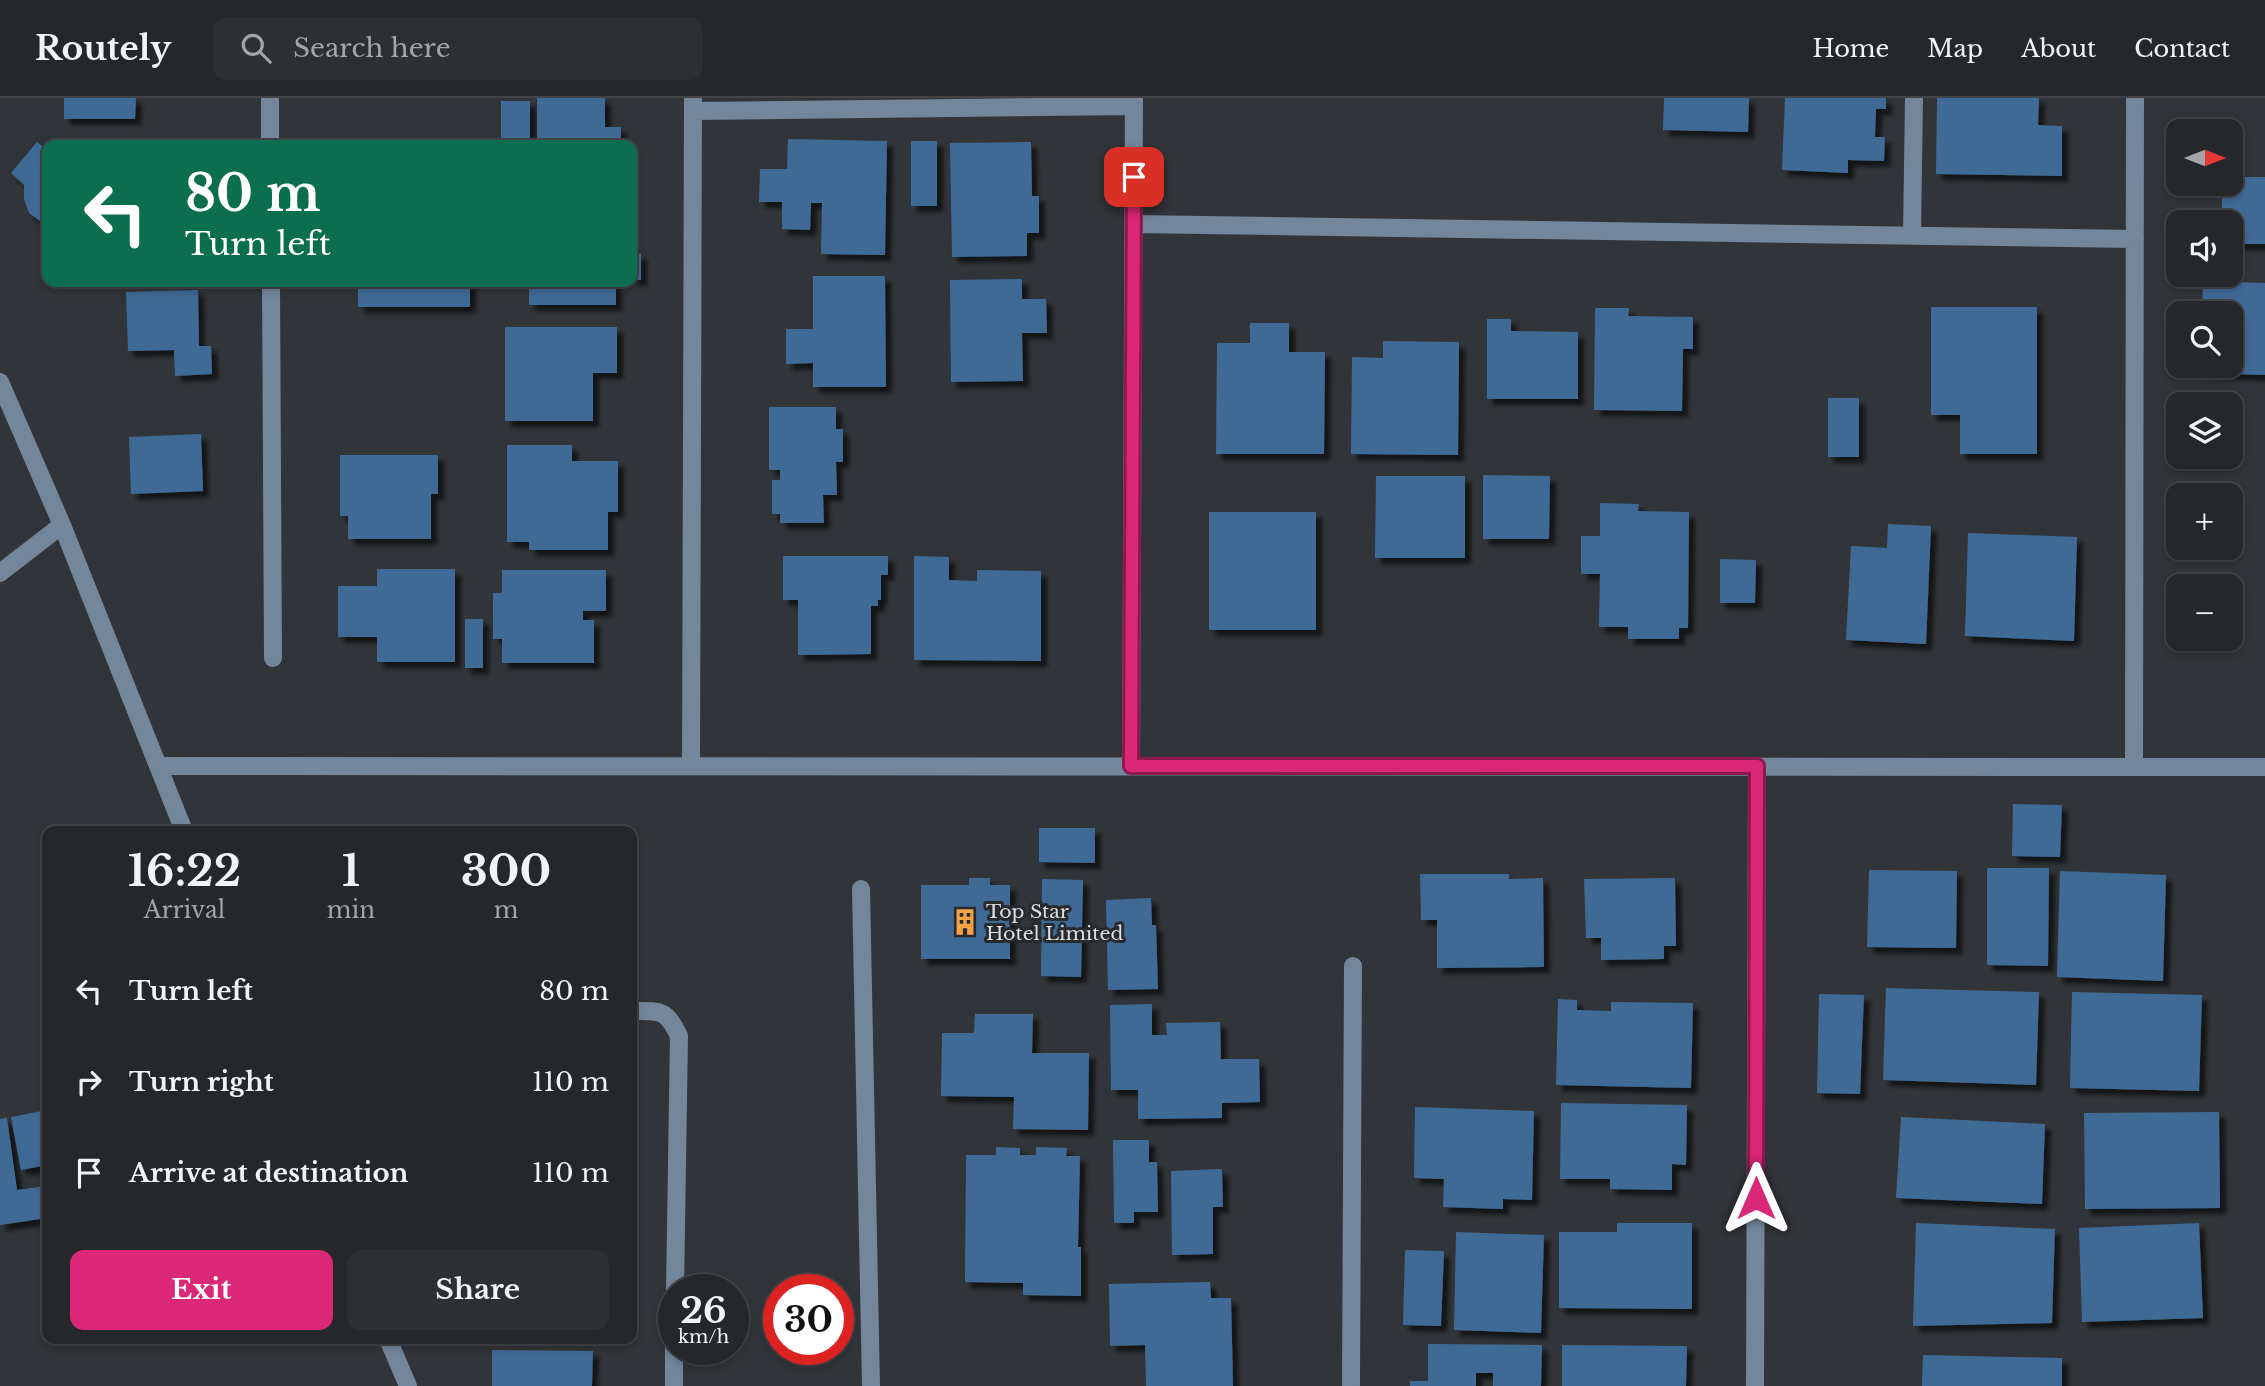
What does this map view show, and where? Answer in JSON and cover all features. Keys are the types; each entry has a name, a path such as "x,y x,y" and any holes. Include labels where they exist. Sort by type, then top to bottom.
{"street":[{"path":"270,98 270,140"},
{"path":"1912,235 1914,98"},
{"path":"2134,766 2135,98"},
{"path":"691,766 693,105 1134,102 1131,766"},
{"path":"1134,224 2135,239"},
{"path":"271,287 273,658"},
{"path":"0,382 62,525 182,826"},
{"path":"0,573 62,525"},
{"path":"159,766 2265,767"},
{"path":"1755,1386 1757,766"},
{"path":"861,889 870,1386"},
{"path":"1351,1386 1353,966"},
{"path":"637,1011 659,1011 670,1017 679,1036 675,1274"},
{"path":"390,1344 408,1386"},
{"path":"674,1365 674,1386"}],"building":[{"path":"64,98 136,98 135,119 64,119"},
{"path":"537,98 605,98 605,127 621,127 621,140 537,140"},
{"path":"1664,98 1749,98 1748,132 1663,130"},
{"path":"1785,98 1886,98 1886,109 1876,109 1875,137 1885,137 1884,161 1848,160 1848,173 1782,170"},
{"path":"1937,98 2039,98 2038,125 2062,126 2062,176 1936,174"},
{"path":"501,101 530,101 530,140 501,140"},
{"path":"788,139 887,141 885,255 821,254 822,203 811,203 810,230 782,229 782,202 759,202 760,169 787,169"},
{"path":"911,141 937,141 937,206 911,206"},
{"path":"37,142 42,146 42,222 29,213 24,199 24,185 11,173"},
{"path":"1031,142 1032,196 1039,196 1039,233 1027,233 1027,256 952,257 950,143"},
{"path":"2244,177 2265,177 2265,244 2243,244 2243,210 2222,210 2222,196 2244,196"},
{"path":"637,254 641,254 641,280 637,280"},
{"path":"813,276 885,276 886,387 813,387 813,363 786,364 786,329 813,329"},
{"path":"1022,279 1022,299 1046,299 1047,333 1022,333 1023,381 951,382 950,280"},
{"path":"2243,282 2265,283 2265,375 2243,374 2243,301 2202,301 2203,287 2243,287"},
{"path":"358,287 470,287 470,307 358,307"},
{"path":"529,287 616,287 616,305 529,305"},
{"path":"198,290 199,346 211,346 212,374 175,376 174,350 128,351 126,292"},
{"path":"1931,307 2037,307 2037,454 1960,454 1960,415 1931,415"},
{"path":"1595,308 1629,308 1628,316 1693,317 1693,349 1683,349 1682,411 1594,410"},
{"path":"1487,319 1511,319 1511,331 1578,332 1578,399 1487,399"},
{"path":"1250,323 1289,323 1289,352 1325,352 1324,454 1216,454 1217,343 1250,343"},
{"path":"505,327 617,327 617,373 593,373 593,421 505,421"},
{"path":"1383,341 1459,342 1458,455 1351,454 1352,357 1383,358"},
{"path":"1828,398 1859,398 1859,457 1828,457"},
{"path":"769,407 836,407 836,429 843,429 843,462 836,462 837,495 823,495 824,523 780,523 780,514 772,514 772,480 780,480 780,470 769,470"},
{"path":"201,434 203,491 131,494 129,437"},
{"path":"507,445 572,445 572,461 618,461 618,512 608,512 608,550 529,550 529,542 507,542"},
{"path":"340,455 438,455 438,494 431,494 431,539 348,539 348,516 340,516"},
{"path":"1483,475 1550,476 1549,539 1483,539"},
{"path":"1376,476 1465,476 1465,558 1375,558"},
{"path":"1600,503 1639,504 1638,511 1689,512 1688,628 1679,628 1679,639 1628,639 1628,627 1599,627 1600,574 1581,574 1581,536 1600,536"},
{"path":"1209,512 1316,512 1316,630 1209,630"},
{"path":"1888,524 1931,526 1926,644 1846,640 1851,546 1887,548"},
{"path":"1968,533 2077,537 2074,641 1965,636"},
{"path":"783,556 888,556 888,575 881,575 881,600 878,600 878,606 871,606 871,654 798,655 798,600 783,600"},
{"path":"914,556 949,557 949,580 977,581 977,570 1041,571 1041,661 914,660"},
{"path":"1720,559 1756,560 1755,603 1720,603"},
{"path":"377,569 455,569 455,662 377,662 377,637 338,637 338,586 377,586"},
{"path":"502,570 606,570 606,611 583,611 583,620 594,620 594,663 502,663 502,639 493,639 493,593 502,593"},
{"path":"465,619 483,619 483,668 465,668"},
{"path":"2013,804 2062,805 2060,857 2012,856"},
{"path":"1039,828 1095,828 1095,863 1039,862"},
{"path":"1987,868 2049,868 2048,966 1987,965"},
{"path":"1869,870 1957,871 1956,948 1867,947"},
{"path":"2060,871 2166,875 2163,981 2057,977"},
{"path":"1420,874 1509,874 1509,879 1543,878 1544,967 1437,968 1437,920 1421,920"},
{"name":"Top Star Hotel Limited","path":"969,878 990,878 990,885 1010,885 1010,959 921,959 921,885 969,885"},
{"path":"1675,878 1676,946 1664,946 1664,959 1601,960 1601,938 1586,938 1584,879"},
{"path":"1042,879 1083,880 1081,977 1041,976"},
{"path":"1151,898 1152,925 1156,925 1158,989 1108,990 1106,900"},
{"path":"1886,988 2039,992 2036,1085 1883,1080"},
{"path":"2072,992 2202,995 2199,1091 2070,1088"},
{"path":"1819,994 1864,995 1860,1094 1817,1093"},
{"path":"1558,999 1577,1000 1577,1010 1611,1011 1611,1002 1693,1003 1691,1088 1556,1085"},
{"path":"1152,1004 1152,1035 1167,1035 1166,1023 1220,1022 1221,1059 1259,1059 1260,1102 1222,1103 1222,1118 1138,1119 1138,1090 1111,1090 1110,1005"},
{"path":"975,1014 1033,1014 1032,1053 1089,1053 1088,1130 1013,1129 1014,1097 941,1096 942,1033 974,1033"},
{"path":"1561,1103 1687,1105 1686,1165 1672,1164 1672,1190 1610,1189 1610,1179 1560,1179"},
{"path":"1415,1107 1534,1111 1532,1200 1503,1199 1503,1209 1443,1207 1444,1179 1414,1178"},
{"path":"42,1111 42,1166 21,1170 11,1117"},
{"path":"2219,1112 2220,1208 2085,1209 2084,1113"},
{"path":"1901,1117 2045,1124 2042,1204 1896,1198"},
{"path":"7,1118 17,1190 42,1187 42,1230 40,1219 0,1225 0,1119"},
{"path":"1113,1140 1149,1140 1149,1162 1157,1162 1158,1212 1134,1212 1134,1223 1114,1223"},
{"path":"996,1147 1020,1148 1020,1155 1036,1155 1036,1147 1067,1148 1066,1156 1080,1156 1078,1247 1081,1247 1081,1296 1023,1295 1023,1283 965,1282 966,1155 996,1155"},
{"path":"1222,1169 1223,1207 1213,1207 1213,1254 1172,1255 1171,1171"},
{"path":"1617,1223 1692,1223 1692,1309 1559,1308 1559,1232 1617,1232"},
{"path":"1916,1223 2055,1229 2052,1323 1913,1326"},
{"path":"2199,1223 2203,1318 2082,1322 2079,1228"},
{"path":"1456,1232 1544,1235 1541,1333 1454,1330"},
{"path":"1405,1250 1444,1251 1441,1326 1403,1325"},
{"path":"1210,1282 1211,1298 1231,1298 1233,1386 1146,1386 1145,1345 1110,1346 1109,1284"},
{"path":"1428,1344 1542,1345 1541,1386 1493,1386 1493,1373 1476,1373 1476,1386 1410,1386 1410,1381 1428,1381"},
{"path":"1562,1345 1687,1346 1686,1386 1562,1386"},
{"path":"492,1350 593,1351 592,1386 492,1386"},
{"path":"1923,1355 2062,1358 2062,1386 1922,1386"}],"place":[{"name":"Top Star Hotel Limited","path":"965,922"}],"route":[{"path":"1134,177 1131,766 1757,766 1756,1198"}]}
